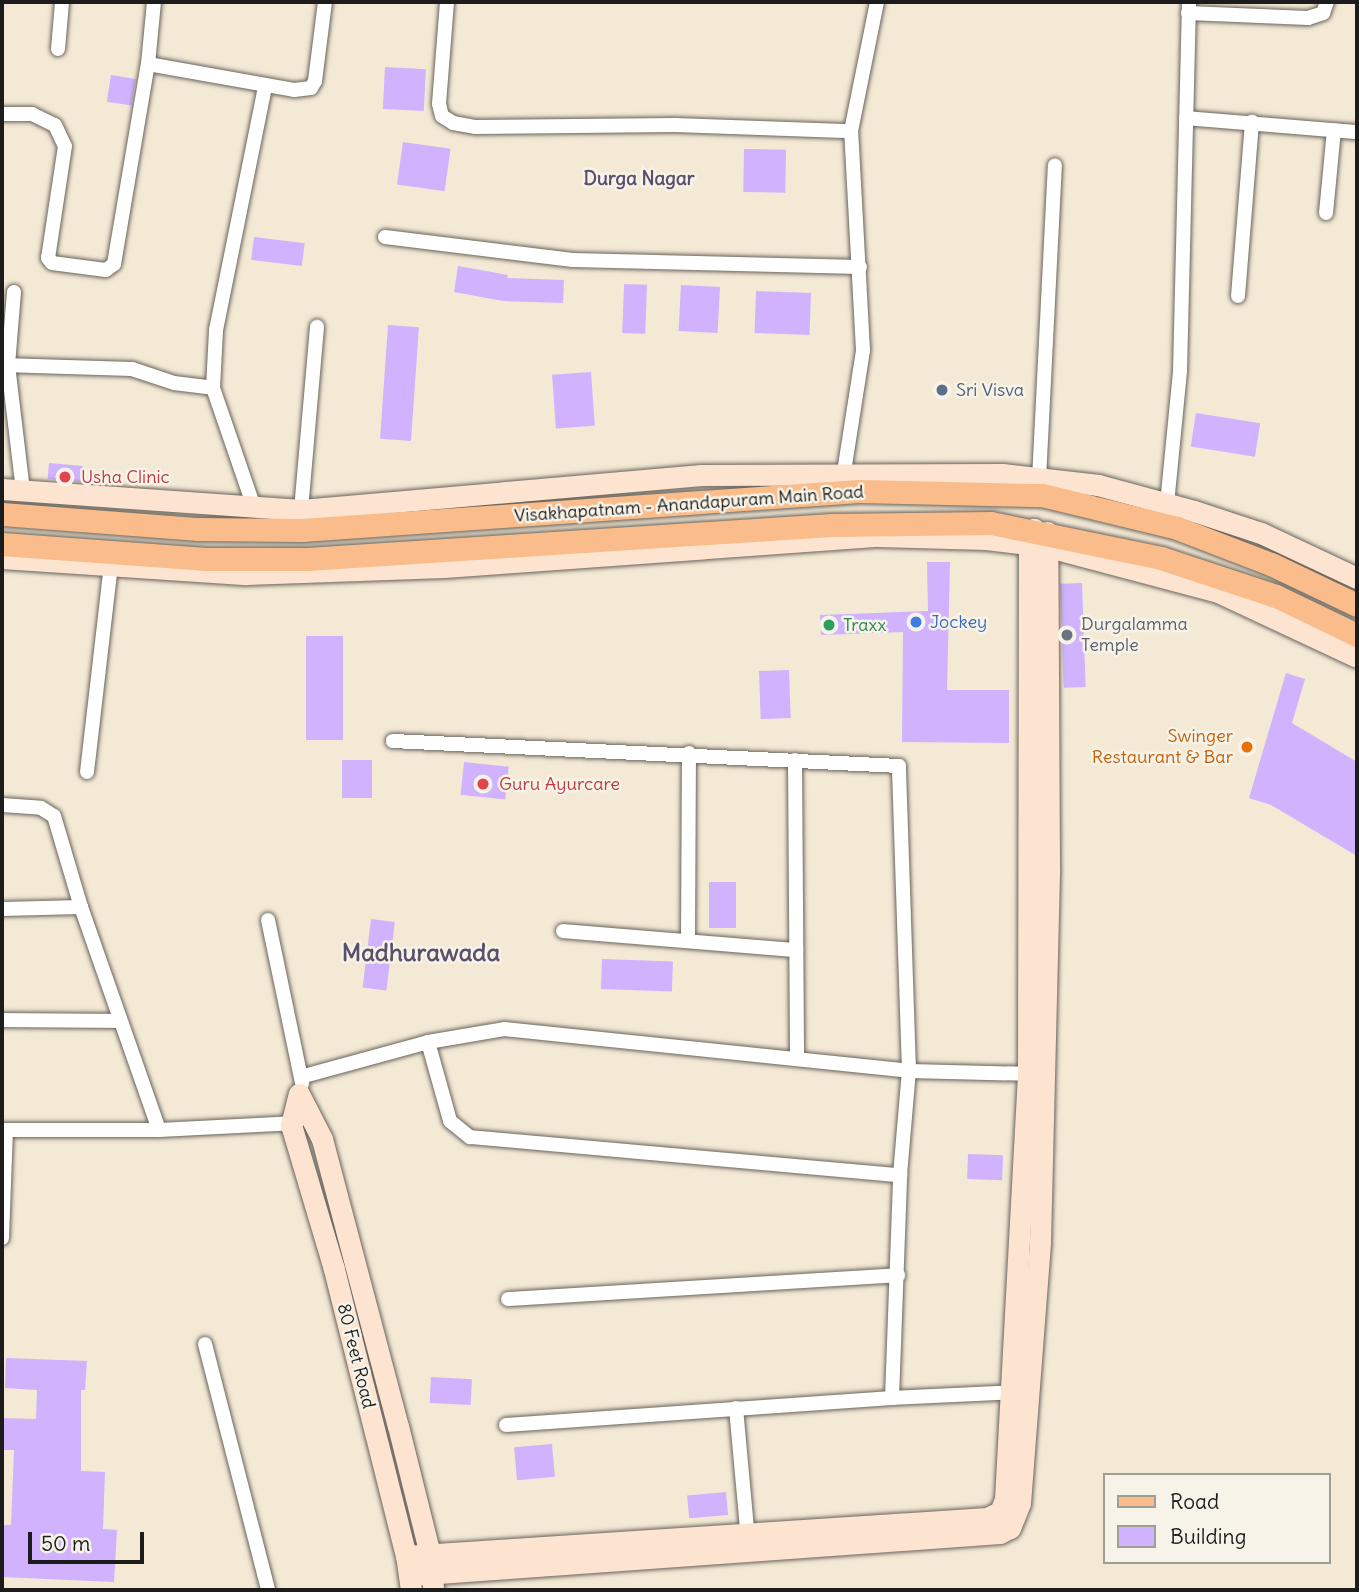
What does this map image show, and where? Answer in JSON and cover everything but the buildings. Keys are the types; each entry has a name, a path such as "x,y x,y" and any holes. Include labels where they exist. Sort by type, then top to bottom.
{"main road":[{"name":"Visakhapatnam - Anandapuram Main Road","path":"2,514 198,529 302,530 859,491 1042,495 1177,528 1271,564 1357,605"},
{"name":"Visakhapatnam - Anandapuram Main Road","path":"2,544 206,559 307,559 831,525 991,523 1039,538 1161,558 1251,588 1357,635"}],"street":[{"path":"58,49 62,2"},
{"path":"2,114 32,114 55,125 65,146 48,258 52,263 106,270 114,264 148,64 154,2"},
{"path":"148,64 265,86 311,88 324,2"},
{"path":"447,2 439,104 442,116 453,123 475,127 647,125 851,131"},
{"path":"844,472 863,350 851,131 877,2"},
{"path":"1167,504 1180,371 1189,7 1308,18 1323,13 1327,2"},
{"path":"255,510 212,388 216,330 265,86"},
{"path":"1186,118 1357,132"},
{"path":"1238,296 1252,122"},
{"path":"1326,213 1334,130"},
{"path":"1039,479 1055,165"},
{"path":"385,237 573,260 860,267"},
{"path":"14,292 5,365 12,490 255,510 301,510 701,475 844,472 1039,479 1098,485 1262,533 1357,578"},
{"path":"301,510 317,327"},
{"path":"5,365 132,369 174,383 212,388"},
{"path":"2,558 246,574 431,568 878,536 1039,538 1217,592 1357,657"},
{"path":"409,1574 748,1541 1000,1533 1010,1528 1018,1515 1036,1074 1049,867 1039,538"},
{"path":"87,772 111,566"},
{"path":"393,741 689,753 899,766 909,1071 900,1175 892,1398"},
{"path":"688,940 689,753"},
{"path":"795,760 797,1059"},
{"path":"2,805 41,808 54,816 81,907 159,1130"},
{"path":"2,909 81,907"},
{"path":"268,920 301,1085 302,1122"},
{"path":"563,931 796,950"},
{"path":"2,1020 120,1021"},
{"path":"301,1085 428,1042 504,1029 909,1071 1036,1074"},
{"path":"428,1042 450,1121 470,1137 900,1175"},
{"path":"2,1238 4,1130 159,1130 302,1122 322,1139 431,1572"},
{"name":"80 Feet Road","path":"302,1122 334,1269 409,1574"},
{"path":"508,1299 898,1276"},
{"path":"205,1344 268,1590"},
{"path":"506,1424 1021,1391"},
{"path":"736,1408 748,1541"}],"place":[{"name":"Sri Visva","path":"942,390"},
{"name":"Usha Clinic","path":"65,477"},
{"name":"Jockey","path":"916,622"},
{"name":"Traxx","path":"829,625"},
{"name":"Durgalamma Temple","path":"1067,635"},
{"name":"Swinger Restaurant & Bar","path":"1247,747"},
{"name":"Guru Ayurcare","path":"483,784"}],"district":[{"name":"Durga Nagar","path":"639,179"},
{"name":"Madhurawada","path":"421,953"}]}
